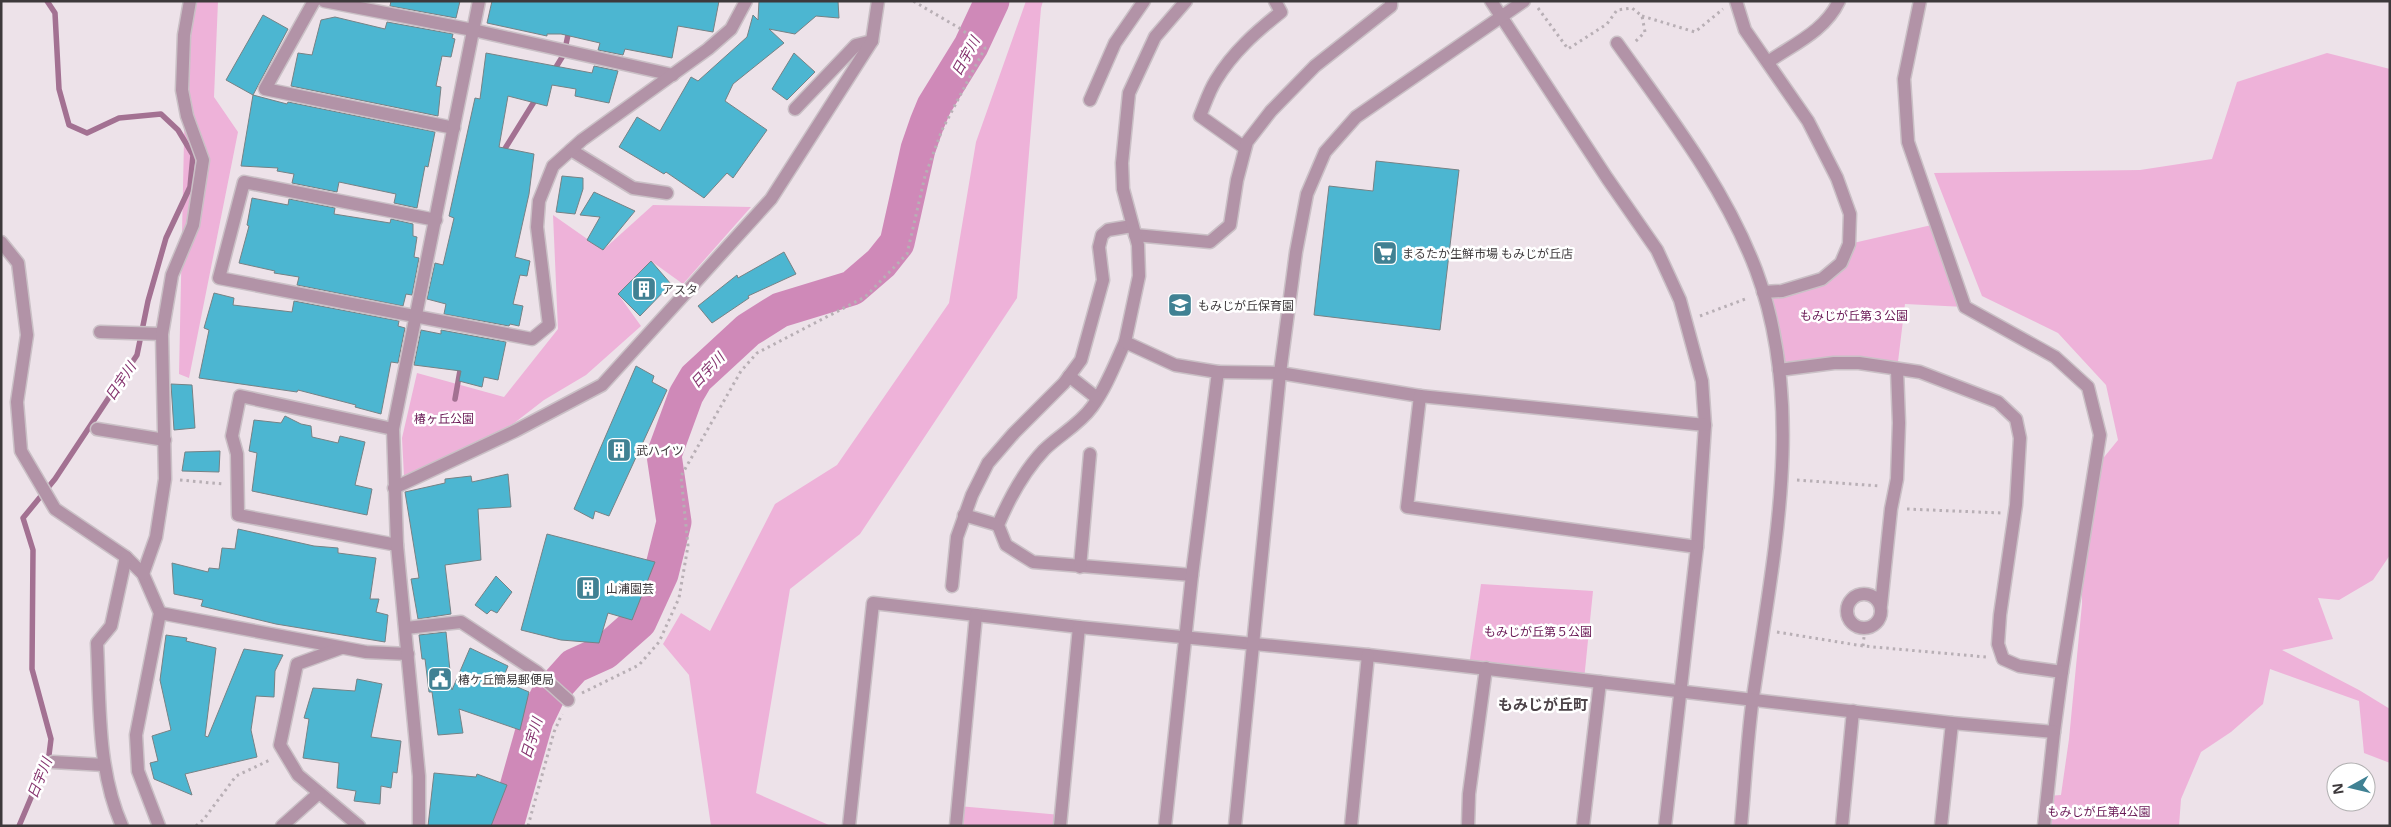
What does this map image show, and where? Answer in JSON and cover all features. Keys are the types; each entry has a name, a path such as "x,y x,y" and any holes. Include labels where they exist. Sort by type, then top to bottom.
{"street":[{"path":"143,574 156,537 164,479 165,440 159,334 172,275 193,225 203,160 187,116 182,90 184,35 190,1"},
{"path":"314,1 265,89 454,128"},
{"path":"324,1 473,30 673,75"},
{"path":"419,826 418,776 397,545 393,429 414,317 436,220 480,1"},
{"path":"436,220 244,182 219,278 532,339 549,324 537,228 539,201 554,166 571,150 708,50 731,29 746,1"},
{"path":"394,488 514,431 602,385 771,199 872,41 878,1"},
{"path":"1090,100 1115,43 1144,1"},
{"path":"1246,148 1200,116 1215,81 1232,56 1250,37 1281,12 1276,1"},
{"path":"952,586 957,537 964,514 988,464 1014,433 1069,376 1081,360 1103,280 1100,247 1102,235 1108,230 1134,231 1210,242 1230,225 1237,180 1247,142 1271,111 1309,73 1391,6 1391,1"},
{"path":"1491,1 1607,178 1658,250 1680,300 1702,381 1705,425 1696,547 1665,826"},
{"path":"1234,826 1254,644 1280,372 1296,252 1307,194 1325,152 1356,117 1524,1"},
{"path":"1768,62 1818,30 1832,16 1839,1"},
{"path":"1920,1 1904,79 1908,142 1965,307 2055,357 2088,387 2100,435 2062,672 2044,826"},
{"path":"1183,2 1155,37 1129,93 1122,164 1123,190 1138,245 1139,276 1124,342 1110,377 1092,407 1067,432 1044,451 1008,504 998,525 1006,545 1034,562 1192,575"},
{"path":"1730,4 1745,30 1808,121 1837,178 1850,214 1849,244 1841,262 1822,278 1782,291 1763,292"},
{"path":"796,109 856,45 872,41"},
{"path":"1617,43 1702,162 1732,216 1756,270 1763,292 1771,319 1780,370 1784,444 1776,536 1753,700 1741,826"},
{"path":"571,150 633,188 667,192"},
{"path":"1,242 18,263 27,335 17,402 21,451 37,481 55,508 126,557 143,574 160,613 136,735 138,771 159,826"},
{"path":"100,332 159,334"},
{"path":"1124,342 1175,365 1218,372 1280,372 1420,396 1705,425"},
{"path":"1780,370 1834,363 1859,363 1920,372 1998,402 2016,419 2020,438 2015,513 2000,615 1998,644 2003,659 2019,666 2062,672"},
{"path":"1881,604 1872,594 1859,594 1849,603 1847,615 1853,624 1865,628 1878,623 1881,604 1891,509 1895,487 1899,423 1897,370"},
{"path":"1165,826 1192,575 1218,372"},
{"path":"1069,376 1097,398"},
{"path":"393,429 240,396 232,436 237,454 238,514 397,545"},
{"path":"1420,396 1407,507 1696,547"},
{"path":"97,429 165,440"},
{"path":"1080,567 1090,454"},
{"path":"964,514 998,525"},
{"path":"122,826 113,806 104,765 97,643 111,626 126,557"},
{"path":"849,826 873,603 1079,627 1186,636 1486,668 1952,723 2054,732"},
{"path":"160,613 341,648 366,652 408,654"},
{"path":"956,826 976,615"},
{"path":"406,628 461,622 537,672 568,700"},
{"path":"1060,826 1079,627"},
{"path":"341,648 297,664 280,745 298,775 359,826"},
{"path":"1351,826 1368,655"},
{"path":"1468,826 1469,794 1486,668"},
{"path":"1583,826 1600,682"},
{"path":"1842,826 1853,711"},
{"path":"1941,826 1952,723"},
{"path":"53,762 104,765"},
{"path":"282,826 319,792"}],"path":[{"path":"528,826 554,732 568,700 639,665 658,642 679,598 688,546 680,476 741,371 757,353 865,296 907,254 924,176 942,130 985,48 960,29 913,1"},
{"path":"1533,1 1568,49 1607,24 1617,10 1632,8 1642,16 1696,32 1730,4"},
{"path":"1607,24 1608,36 1617,43 1632,45 1645,32 1642,16"},
{"path":"1686,322 1763,292"},
{"path":"164,479 239,485"},
{"path":"1781,479 1895,487"},
{"path":"1891,509 2015,513"},
{"path":"1863,646 1865,628"},
{"path":"1764,629 1863,646 2003,659"},
{"path":"196,826 204,819 236,776 285,753"}],"green space":[{"path":"187,1 218,1 214,97 238,132 189,378 179,374"},
{"path":"1026,1 1043,1 1017,298 860,534 790,589 756,793 831,826 711,826 689,675 663,644 681,613 710,631 775,504 837,465 949,303 976,142"},
{"name":"もみじが丘第4公園","path":"2327,53 2390,69 2390,555 2373,580 2339,600 2318,598 2333,639 2282,650 2359,690 2390,709 2390,763 2364,753 2359,701 2270,669 2263,704 2231,732 2201,752 2181,799 2179,826 2044,826 2047,796 2061,795 2069,739 2082,604 2081,556 2096,467 2118,440 2106,385 2058,333 1982,296 1934,173 2140,170 2212,159 2237,82"},
{"name":"椿ヶ丘公園","path":"653,205 751,207 683,284 651,261 618,294 641,326 586,375 544,400 513,424 404,476 402,438 417,373 504,397 558,329 553,215 603,250"},
{"name":"もみじが丘第３公園","path":"1936,224 1965,307 1905,304 1897,370 1846,363 1779,370 1763,292 1829,273 1849,244"},
{"name":"もみじが丘第５公園","path":"1481,584 1593,591 1584,680 1469,666"},
{"path":"958,806 1061,815 1060,826 956,826"}],"building":[{"path":"391,1 460,1 456,18 390,6"},
{"path":"492,1 719,1 713,32 678,26 672,58 625,49 623,55 598,50 600,43 561,34 547,34 547,36 487,23"},
{"path":"759,1 838,1 839,18 816,16 795,34 769,29 784,43 733,84 725,101 767,130 733,178 727,173 704,198 666,172 664,174 619,147 637,117 660,131 691,77 698,81 747,37 753,15 758,20"},
{"path":"263,15 288,29 253,95 226,80"},
{"path":"335,17 385,29 387,22 453,34 452,38 455,39 451,57 442,56 436,86 441,87 438,116 291,86 298,53 312,55 321,20"},
{"path":"486,53 592,73 594,66 618,71 609,103 575,96 576,89 552,85 547,106 508,96 499,147 534,154 529,194 515,257 530,261 527,276 520,275 513,304 523,306 519,326 510,324 509,326 444,314 446,304 427,299 435,263 443,265 454,218 449,216 475,98 480,99"},
{"path":"794,53 815,72 787,100 772,89"},
{"path":"253,95 287,104 288,102 435,132 428,167 425,166 417,208 394,203 396,194 339,182 337,192 292,183 294,174 277,171 278,168 241,166"},
{"name":"まるたか生鮮市場 もみじが丘店","path":"1376,161 1459,170 1440,330 1314,315 1329,186 1373,191"},
{"path":"562,176 583,178 583,189 575,214 556,212"},
{"path":"594,192 635,211 603,250 587,240 600,217 580,215"},
{"path":"252,198 288,205 289,199 335,208 334,214 390,223 391,219 413,224 413,236 417,237 414,257 419,258 412,295 406,294 403,306 297,285 299,277 274,273 275,271 239,263 249,226 247,225"},
{"path":"784,252 796,274 748,296 749,298 712,323 698,306 737,275 738,278"},
{"name":"アスタ","path":"651,261 671,284 640,316 618,294"},
{"path":"214,293 234,298 233,305 292,312 294,301 399,321 398,326 405,328 398,363 391,362 381,414 355,407 356,405 298,390 297,392 199,378 209,330 204,328"},
{"path":"421,330 441,334 441,330 506,342 498,380 484,377 482,387 459,381 461,371 414,365"},
{"name":"武ハイツ","path":"636,366 654,376 652,382 667,390 609,516 595,511 593,519 574,509"},
{"path":"171,384 192,385 195,428 174,430"},
{"path":"285,416 301,424 311,426 312,437 338,443 340,436 365,442 355,485 372,489 367,515 252,491 257,453 249,451 254,420 281,423"},
{"path":"220,451 219,472 182,471 185,452"},
{"path":"508,474 511,507 478,509 481,560 445,565 451,614 418,619 411,579 419,578 405,492 445,483 445,479 471,476 472,482"},
{"path":"238,529 314,546 338,548 338,553 376,558 370,599 379,599 376,612 388,615 385,642 276,624 201,606 203,600 174,594 172,563 208,572 209,568 219,569 222,548 235,549"},
{"name":"山浦園芸","path":"547,534 655,562 632,620 608,613 599,643 561,640 521,630"},
{"path":"496,576 512,592 497,613 491,610 487,614 475,605"},
{"path":"446,632 452,690 470,648 508,666 503,678 516,682 515,686 529,692 520,730 459,709 463,733 438,735 432,692 429,692 425,659 422,659 419,635"},
{"path":"166,635 187,638 186,641 216,648 205,736 208,737 244,649 283,655 275,671 274,697 256,696 251,730 257,757 185,774 192,795 154,779 150,763 158,761 152,736 171,730 160,680"},
{"path":"357,679 382,684 371,737 401,741 397,773 393,772 391,788 381,786 380,804 354,801 356,791 337,788 339,763 303,758 309,719 304,718 313,688 355,691"},
{"path":"434,773 476,777 477,774 507,785 491,826 428,826"}],"waterway":[{"name":"日宇川","path":"19,826 49,755 51,739 32,669 33,550 23,518 55,479 137,355 148,301 166,238 190,187 193,155 178,130 161,114 119,118 87,133 69,125 59,89 55,13 47,1"},
{"name":"日宇川","path":"506,826 536,720 548,695 574,666 605,652 639,622 661,574 674,522 664,455 686,395 696,378 748,330 780,310 852,288 881,263 897,243 918,149 927,123 934,106 971,46 992,1"},
{"path":"553,72 564,54 569,30"},
{"path":"501,155 537,97"},
{"path":"455,399 461,365"}],"place":[{"name":"まるたか生鮮市場 もみじが丘店","path":"1385,253"},
{"name":"アスタ","path":"644,289"},
{"name":"もみじが丘保育園","path":"1180,305"},
{"name":"武ハイツ","path":"619,450"},
{"name":"山浦園芸","path":"588,588"},
{"name":"椿ケ丘簡易郵便局","path":"440,679"}],"district":[{"name":"もみじが丘町","path":"1543,704"}]}
